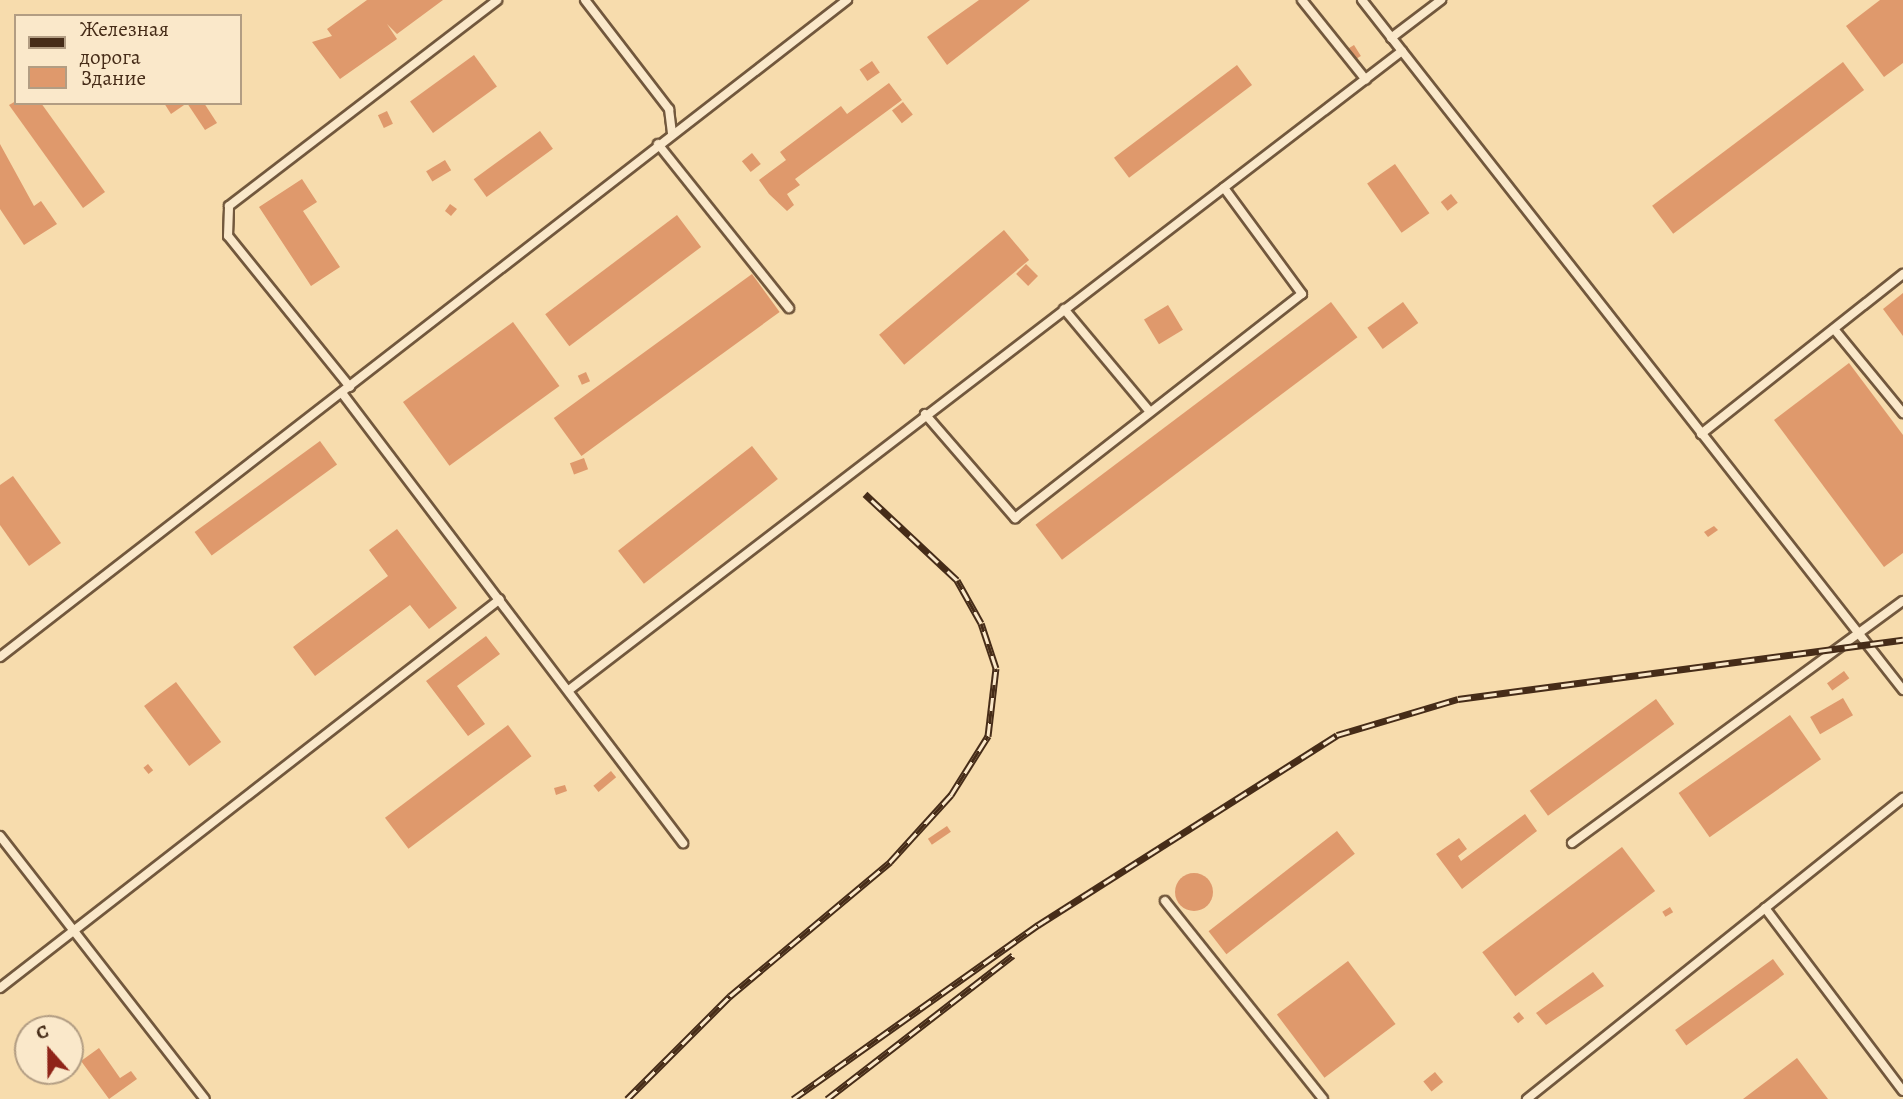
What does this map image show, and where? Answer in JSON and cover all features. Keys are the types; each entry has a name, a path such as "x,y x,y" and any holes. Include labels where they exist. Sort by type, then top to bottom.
{"lane":[{"path":"497,0 229,206 228,236 683,843"},
{"path":"585,0 669,109 672,133"},
{"path":"0,657 346,390 672,133 847,0"},
{"path":"1302,0 1366,80"},
{"path":"1362,0 1903,690"},
{"path":"1391,38 1441,0"},
{"path":"569,690 925,414 1402,51"},
{"path":"658,144 789,308"},
{"path":"925,414 1016,518 1302,294 1224,188"},
{"path":"1701,434 1903,274"},
{"path":"1064,309 1150,412"},
{"path":"1834,328 1903,413"},
{"path":"0,988 500,599"},
{"path":"1572,843 1903,601"},
{"path":"1527,1099 1903,797"},
{"path":"0,836 205,1099"},
{"path":"1165,901 1323,1099"},
{"path":"1765,908 1903,1091"}],"building":[{"path":"367,0 443,0 397,34 387,24 397,39 340,79 312,42 332,36 327,29"},
{"path":"979,0 1030,0 947,65 927,37"},
{"path":"1880,0 1903,0 1903,63 1884,77 1846,26"},
{"path":"1354,45 1361,56 1352,62 1345,51"},
{"path":"474,55 497,87 433,133 410,101"},
{"path":"872,61 880,73 867,81 860,69"},
{"path":"1843,62 1864,90 1673,234 1652,206"},
{"path":"1237,65 1252,85 1129,178 1114,158"},
{"path":"889,83 902,100 795,179 800,185 787,194 794,205 787,211 759,180 786,160 780,152 841,106 847,114"},
{"path":"14,102 14,105 42,105 105,192 83,208 9,105"},
{"path":"903,102 913,115 902,123 892,111"},
{"path":"165,105 184,105 171,114"},
{"path":"188,105 205,105 217,123 205,130"},
{"path":"387,111 393,124 384,128 378,115"},
{"path":"540,131 553,149 487,197 474,179"},
{"path":"0,144 34,206 41,201 57,224 24,245 0,209"},
{"path":"752,153 761,164 751,172 742,161"},
{"path":"445,160 451,170 432,182 426,171"},
{"path":"1395,164 1429,213 1402,233 1367,184"},
{"path":"302,179 317,202 303,211 340,267 311,286 259,207"},
{"path":"1451,194 1458,203 1448,211 1441,202"},
{"path":"450,204 457,209 451,216 445,211"},
{"path":"677,215 701,247 569,346 545,314"},
{"path":"1004,230 1029,260 904,365 879,335"},
{"path":"1026,264 1038,276 1028,286 1016,274"},
{"path":"752,274 780,312 581,456 554,418"},
{"path":"1903,293 1903,336 1883,309"},
{"path":"1331,302 1357,337 1062,560 1036,525"},
{"path":"1403,302 1418,323 1383,349 1367,328"},
{"path":"1168,305 1183,330 1159,344 1144,319"},
{"path":"513,322 559,386 449,466 403,402"},
{"path":"1849,363 1903,435 1903,553 1884,567 1774,420"},
{"path":"586,372 590,381 582,385 578,376"},
{"path":"320,441 337,464 212,556 195,532"},
{"path":"752,446 778,479 644,584 618,551"},
{"path":"584,458 588,469 574,474 570,463"},
{"path":"13,476 61,543 29,566 0,525 0,485"},
{"path":"1714,526 1718,530 1708,537 1704,532"},
{"path":"397,529 457,608 429,629 410,605 315,676 293,647 388,576 369,550"},
{"path":"486,636 500,654 457,686 485,724 468,736 426,681"},
{"path":"1844,671 1849,678 1832,691 1827,683"},
{"path":"176,682 221,742 189,766 144,706"},
{"path":"1843,698 1853,715 1820,734 1810,717"},
{"path":"1656,699 1674,724 1548,816 1530,791"},
{"path":"1790,715 1821,759 1710,837 1679,793"},
{"path":"508,725 531,756 408,849 385,818"},
{"path":"148,764 153,770 149,774 143,768"},
{"path":"611,771 616,777 599,792 593,786"},
{"path":"565,785 567,791 556,795 554,788"},
{"path":"1525,814 1537,831 1462,889 1436,854 1459,838 1467,849 1458,856 1461,861"},
{"path":"947,826 951,832 932,845 928,839"},
{"path":"1337,831 1355,854 1226,954 1209,931"},
{"path":"1622,847 1655,891 1515,996 1482,952"},
{"path":"1194,873 1208,878 1213,892 1208,906 1194,911 1180,906 1175,892 1180,878"},
{"path":"1670,907 1673,912 1665,917 1662,912"},
{"path":"1773,959 1784,974 1686,1045 1675,1030"},
{"path":"1348,961 1396,1024 1324,1078 1277,1015"},
{"path":"1593,972 1604,986 1546,1025 1536,1013"},
{"path":"1519,1012 1524,1018 1518,1023 1513,1017"},
{"path":"99,1048 120,1078 131,1071 137,1079 109,1099 84,1065 84,1059"},
{"path":"1797,1058 1828,1099 1743,1099"},
{"path":"1435,1072 1443,1082 1432,1092 1423,1081"}],"railway":[{"path":"627,1099 730,996 890,862 951,795 988,736 996,668 981,623 957,580 865,494"},
{"path":"793,1099 1038,925 1337,735 1458,699 1903,640"},
{"path":"827,1099 1013,955"}]}
